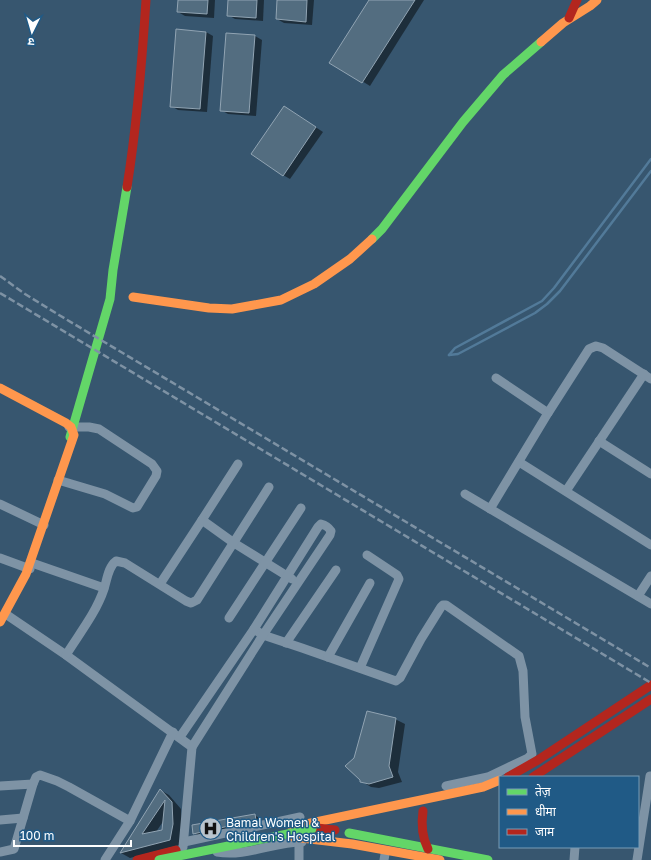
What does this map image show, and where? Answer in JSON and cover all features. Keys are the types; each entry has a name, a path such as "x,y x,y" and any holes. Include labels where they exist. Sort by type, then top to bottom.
{"main road":[{"path":"0,626 31,566 92,365 110,298 113,270 132,154 142,67 146,0"},
{"path":"569,18 577,0"},
{"path":"133,297 209,308 232,309 281,300 314,284 350,259 382,229 463,122 503,75 569,18 590,6 597,0"},
{"path":"0,388 71,427 74,435 26,574 0,622"},
{"path":"510,776 538,760 651,684"},
{"path":"536,776 651,699"},
{"path":"137,860 183,845 344,817 482,787 499,780"},
{"path":"423,811 422,836 428,849"},
{"path":"344,817 352,844"},
{"path":"159,860 315,828 332,819"},
{"path":"348,830 358,826"},
{"path":"315,828 348,830 428,849 488,860"},
{"path":"180,859 296,840 335,830"},
{"path":"296,840 352,844 440,860"}],"street":[{"path":"490,509 585,354 589,348 596,346 603,348 647,376 599,441 566,491"},
{"path":"496,378 548,413"},
{"path":"0,394 48,420 62,425 72,428 89,426 99,429 152,464 157,471 156,476 137,507 133,508 104,494 58,480"},
{"path":"599,441 650,470"},
{"path":"519,462 651,545"},
{"path":"160,584 238,464"},
{"path":"66,655 94,611 110,569 116,561 125,563 186,601 194,602 197,600 269,487"},
{"path":"465,494 651,604"},
{"path":"0,504 44,525"},
{"path":"229,618 301,508"},
{"path":"202,520 234,543 299,582"},
{"path":"105,860 130,821 177,735 254,629 318,527 323,524 330,529 331,532 192,747 183,845 180,859"},
{"path":"360,668 399,579 397,575 367,555"},
{"path":"0,558 104,588"},
{"path":"286,643 336,570"},
{"path":"638,596 651,576"},
{"path":"328,657 370,583"},
{"path":"183,845 488,777 528,758 532,754 525,717 523,671 519,656 449,606 442,605 398,680 393,681 360,668 263,635 254,629"},
{"path":"7,615 66,655 192,747"},
{"path":"0,852 14,849 37,775 44,775 69,787 130,821"},
{"path":"639,847 650,776"},
{"path":"0,786 33,784"},
{"path":"0,820 23,818"},
{"path":"299,860 296,840 326,844 384,857 416,860"},
{"path":"574,860 575,848"},
{"path":"637,860 639,848"}],"building":[{"path":"178,0 208,0 207,14 177,12"},
{"path":"228,0 257,0 256,18 227,16"},
{"path":"277,0 307,0 306,22 276,19"},
{"path":"369,0 415,0 362,83 329,63"},
{"path":"176,29 206,32 200,109 170,107"},
{"path":"226,33 255,35 249,113 220,111"},
{"path":"284,106 316,127 283,176 251,154"},
{"path":"367,711 396,718 389,766 393,777 369,784 360,782 360,780 345,766 354,758"},
{"path":"160,789 172,802 173,824 170,840 120,853","holes":["165,800 162,830 142,834"]},
{"path":"255,814 256,820 193,834 192,825"}],"waterway":[{"path":"449,355 455,348 542,301 554,288 651,159"},
{"path":"449,355 458,354 535,313 547,304 560,291 651,171"}],"railway":[{"path":"0,276 25,294 59,315 651,668"},
{"path":"0,293 651,683"}],"traffic: fast":[{"path":"372,239 382,229 463,122 503,75 541,42"},
{"path":"70,437 110,299 113,270 127,187"},
{"path":"159,860 312,829"},
{"path":"349,833 488,860"}],"traffic: slow":[{"path":"541,42 563,23 597,0"},
{"path":"133,297 209,308 232,309 281,300 314,284 350,259 372,239"},
{"path":"0,388 66,423 71,427 74,435 26,574 0,622"},
{"path":"292,827 483,787 499,780"},
{"path":"293,837 352,844 440,860"}],"traffic: jam":[{"path":"127,187 139,94 146,0"},
{"path":"569,18 577,0"},
{"path":"510,776 538,760 651,685"},
{"path":"535,776 651,699"},
{"path":"423,811 422,831 428,849"},
{"path":"317,828 335,830"},
{"path":"137,860 176,850"}],"place":[{"name":"Bamal Women & Children's Hospital","path":"211,829"}]}
